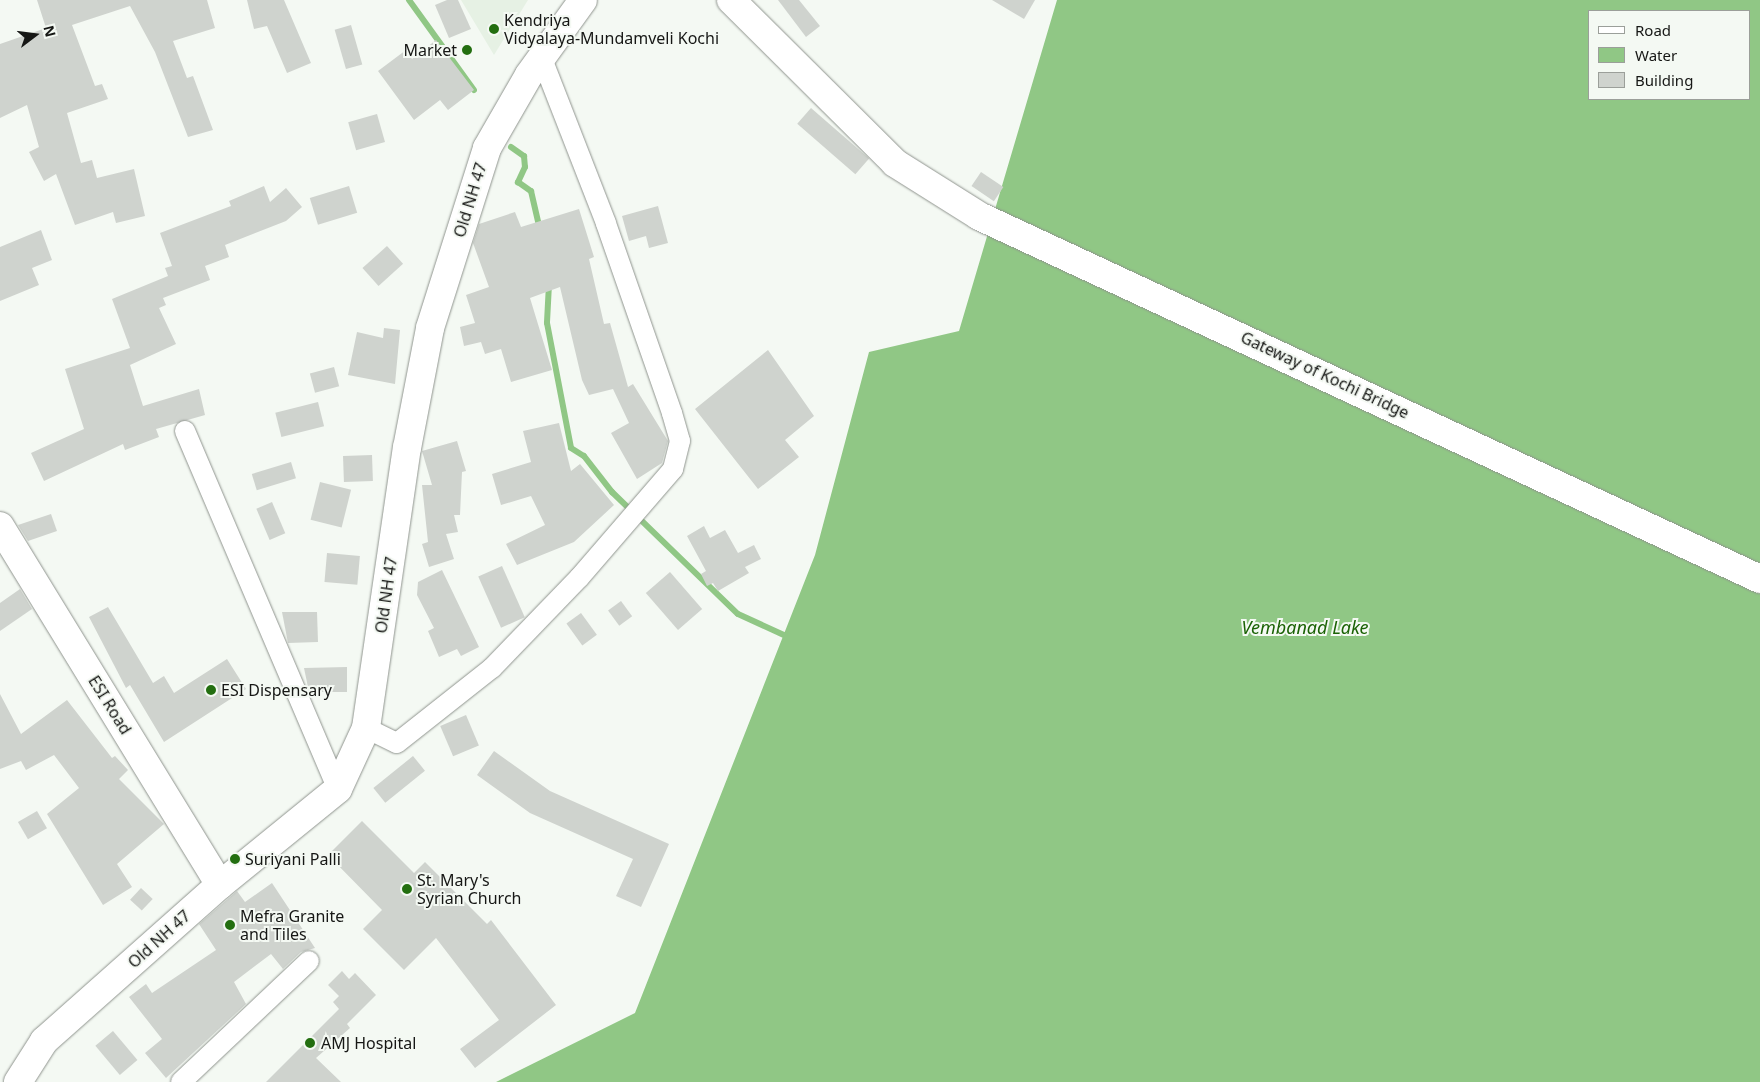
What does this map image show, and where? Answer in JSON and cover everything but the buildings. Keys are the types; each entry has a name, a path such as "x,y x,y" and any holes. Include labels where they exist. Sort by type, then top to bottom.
{"main road":[{"name":"Old NH 47","path":"18,1082 44,1041 220,884 338,789 366,728 407,448 430,328 487,148 542,59 583,0"},
{"name":"Gateway of Kochi Bridge","path":"731,0 895,163 979,216 1760,579"},
{"name":"ESI Road","path":"0,526 220,884"}],"street":[{"path":"366,728 397,743 492,668 579,578 673,469 680,441 672,413 606,223 542,59"},
{"path":"185,431 338,789"},
{"path":"181,1082 308,961"}],"shaded area":[{"name":"Kendriya Vidyalaya-Mundamveli Kochi","path":"461,0 528,0 494,55"}],"water":[{"name":"Vembanad Lake","path":"1057,0 1760,0 1760,1082 496,1082 635,1013 815,555 869,352 959,331"}],"waterway":[{"path":"409,0 474,90"},
{"path":"511,147 524,156 525,167 518,182 531,191 540,229"},
{"path":"549,284 547,323 571,448 584,456 612,492 738,614 784,635"}],"place":[{"name":"Kendriya Vidyalaya-Mundamveli Kochi","path":"494,29"},
{"name":"Market","path":"467,50"},
{"name":"ESI Dispensary","path":"211,690"},
{"name":"Suriyani Palli","path":"235,859"},
{"name":"St. Mary's Syrian Church","path":"407,889"},
{"name":"Mefra Granite and Tiles","path":"230,925"},
{"name":"AMJ Hospital","path":"310,1043"}]}
